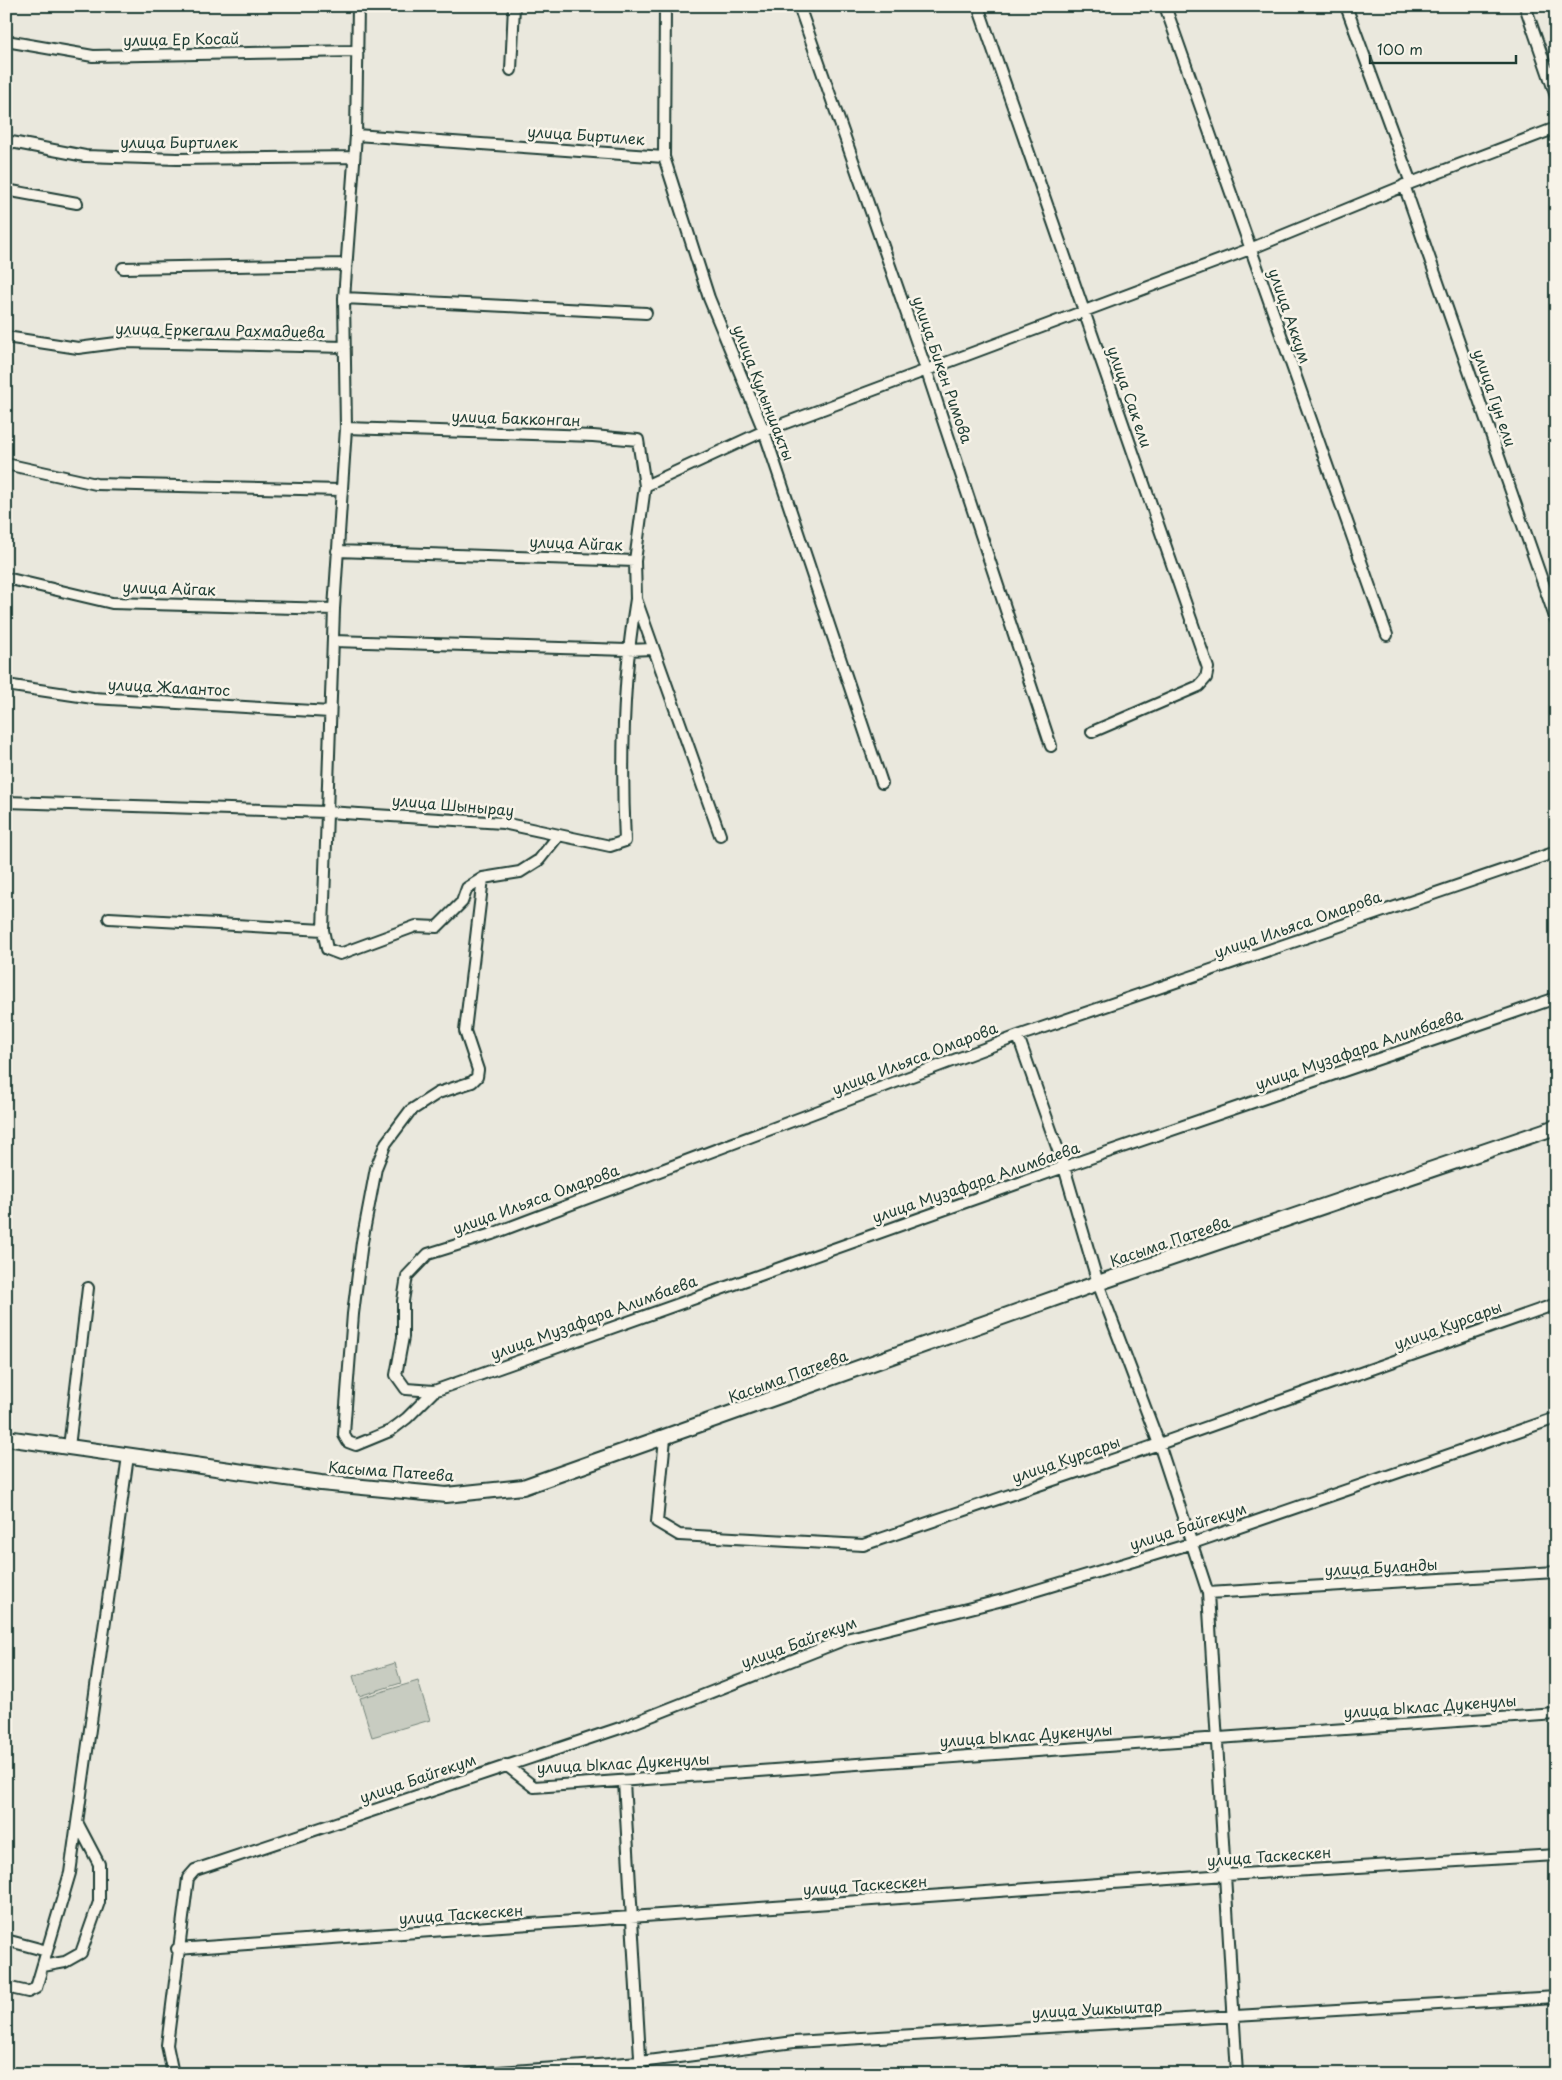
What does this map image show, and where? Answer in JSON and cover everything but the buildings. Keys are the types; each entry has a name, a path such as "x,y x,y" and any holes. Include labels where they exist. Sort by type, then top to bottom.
{"main road":[{"name":"Касыма Патеева","path":"6,1438 321,1483 446,1495 523,1487 666,1438 1098,1283 1556,1127"}],"street":[{"path":"358,6 356,136 344,298 346,428 337,551 330,712 323,930 327,950 340,954 416,926 437,927 462,902 467,888 483,878 520,872 539,860 558,836"},
{"path":"511,70 514,6"},
{"name":"улица Кулыншакты","path":"665,6 664,157 709,298 764,431 882,783"},
{"name":"улица Бикен Римова","path":"799,6 926,369 1051,746"},
{"name":"улица Сак ели","path":"978,6 1208,668 1206,678 1199,686 1092,732"},
{"name":"улица Аккум","path":"1164,6 1386,635"},
{"name":"улица Гун ели","path":"1346,6 1556,620"},
{"path":"1525,6 1556,96"},
{"name":"улица Ер Косай","path":"6,40 93,56 358,51"},
{"path":"627,650 636,599 635,561 645,486 764,431 926,369 1084,312 1408,184 1556,128"},
{"name":"улица Биртилек","path":"356,136 664,157"},
{"name":"улица Биртилек","path":"6,141 85,156 177,159 354,156"},
{"path":"6,190 77,203"},
{"path":"123,268 346,264"},
{"path":"344,298 646,314"},
{"name":"улица Еркегали Рахмадиева","path":"6,337 78,348 124,342 345,347"},
{"name":"улица Бакконган","path":"346,428 593,436 638,440 645,486"},
{"path":"6,464 96,484 341,490"},
{"name":"улица Айгак","path":"337,551 635,561"},
{"name":"улица Айгак","path":"6,578 112,603 334,609"},
{"path":"636,599 720,836"},
{"path":"333,641 627,650 653,649"},
{"name":"улица Шынырау","path":"327,812 504,823 610,846 625,841 623,803 627,650"},
{"name":"улица Жалантос","path":"6,685 93,698 330,712"},
{"path":"6,802 327,812"},
{"name":"улица Ильяса Омарова","path":"406,1389 396,1375 403,1337 402,1301 407,1276 428,1254 492,1234 1018,1036 1556,852"},
{"path":"434,1391 407,1418 390,1431 356,1445 348,1442 344,1435 353,1314 362,1242 376,1168 386,1143 410,1111 438,1093 472,1082 477,1077 478,1070 465,1030 483,878"},
{"path":"109,918 323,930"},
{"name":"улица Музафара Алимбаева","path":"406,1389 434,1391 1064,1168 1556,998"},
{"path":"1018,1036 1064,1168 1098,1283 1159,1444 1208,1593 1237,2074"},
{"path":"69,1447 88,1288"},
{"name":"улица Курсары","path":"666,1438 657,1522 679,1534 863,1545 1159,1444 1556,1304"},
{"name":"улица Байгекум","path":"173,2074 167,2045 177,1949 188,1878 195,1870 623,1726 846,1639 1011,1598 1193,1543 1556,1418"},
{"path":"6,1987 28,1992 36,1988 70,1873 128,1456"},
{"name":"улица Буланды","path":"1208,1593 1556,1572"},
{"name":"улица Ыклас Дукенулы","path":"506,1765 534,1787 624,1782 1217,1736 1556,1714"},
{"path":"624,1782 641,2074"},
{"path":"43,1966 65,1962 81,1953 99,1902 99,1864 78,1824"},
{"name":"улица Таскескен","path":"177,1949 1226,1875 1556,1855"},
{"path":"6,1940 47,1951"},
{"name":"улица Ушкыштар","path":"469,2074 640,2062 794,2042 1556,1997"}],"shaded area":[{"path":"395,1663 401,1683 359,1696 353,1676"},
{"path":"418,1681 430,1720 372,1737 360,1698"}]}
